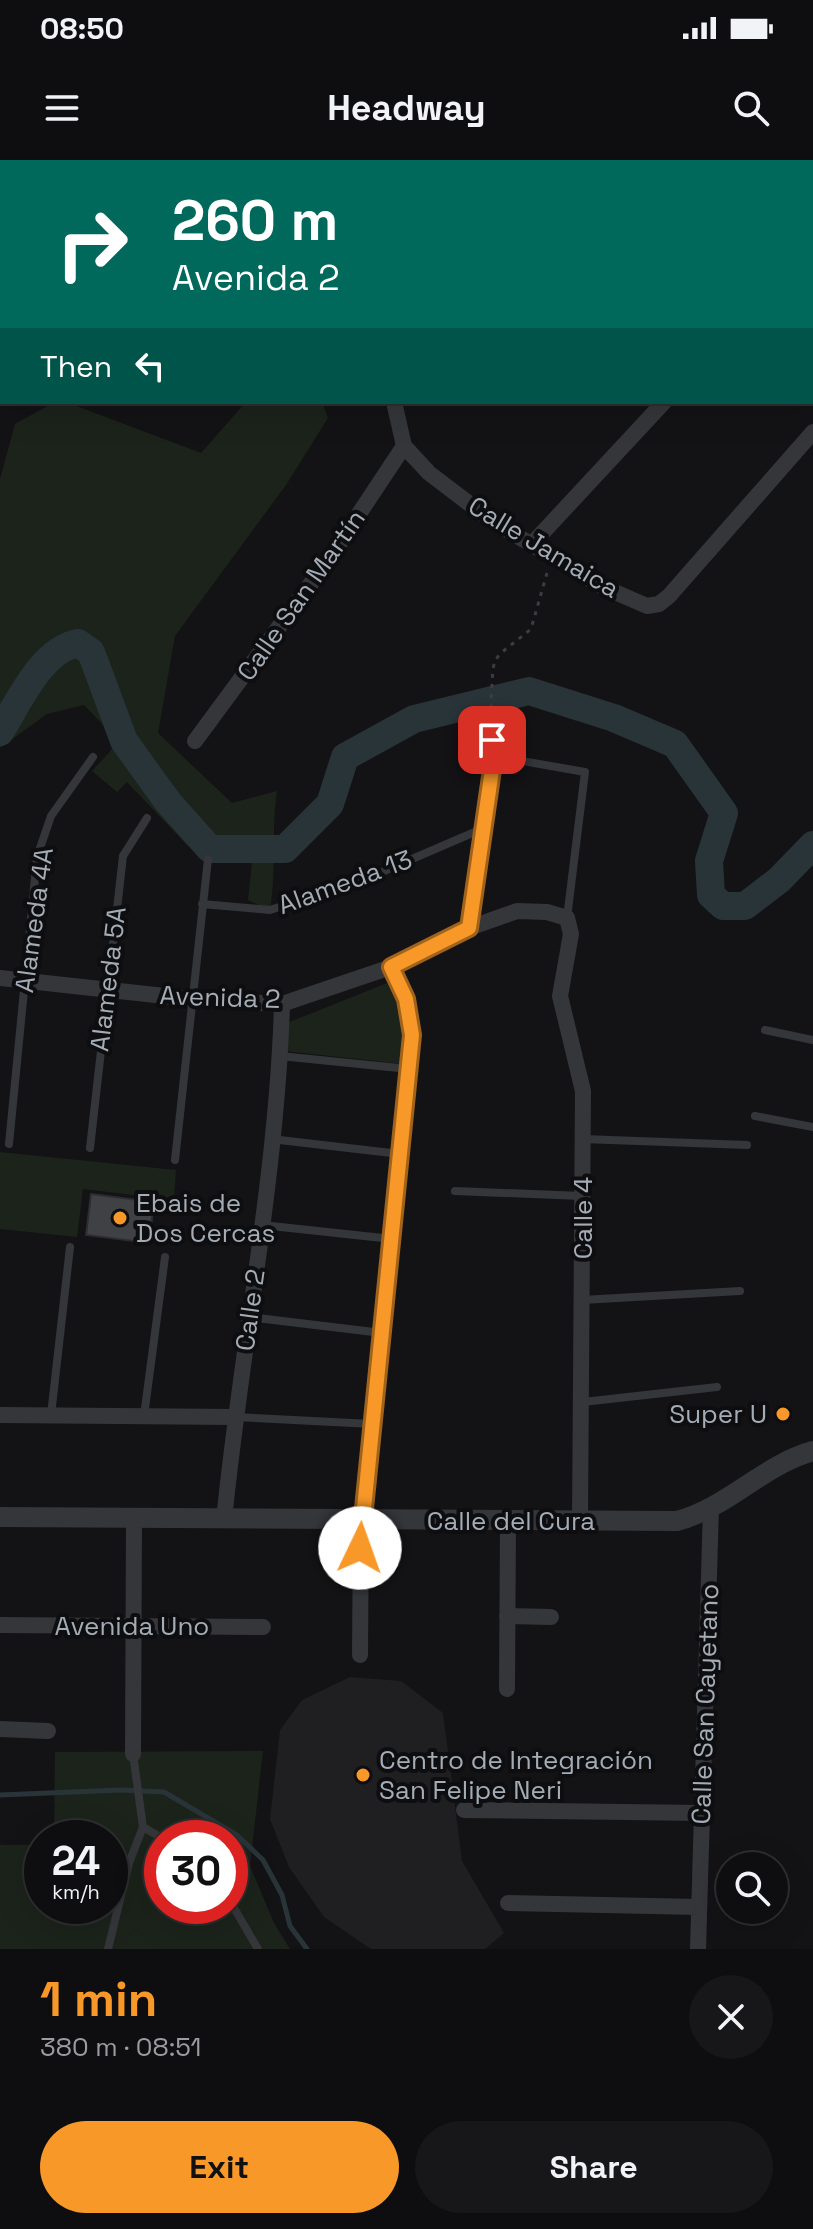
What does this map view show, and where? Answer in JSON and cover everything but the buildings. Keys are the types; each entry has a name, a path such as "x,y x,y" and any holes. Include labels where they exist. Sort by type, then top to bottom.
{"street":[{"path":"394,404 404,446"},
{"path":"532,544 662,404"},
{"name":"Calle Jamaica","path":"404,446 429,473 492,521 554,558 647,606 659,604 813,432"},
{"name":"Calle San Martín","path":"195,741 329,559 404,446"},
{"path":"469,928 494,756 490,723"},
{"name":"Avenida 2","path":"0,978 192,999 282,1004 391,967 469,928 517,911 547,912 567,918"},
{"name":"Calle 4","path":"567,918 571,934 560,996 583,1091 580,1521"},
{"name":"Calle 2","path":"224,1520 234,1417 261,1225 280,1056 282,1004"},
{"path":"0,1415 234,1417"},
{"name":"Calle del Cura","path":"0,1517 677,1521 711,1507 775,1467 813,1451"},
{"name":"Calle San Cayetano","path":"698,1949 711,1507"},
{"path":"133,1754 134,1519"},
{"path":"360,1655 361,1521"},
{"path":"507,1689 508,1522"},
{"path":"507,1616 551,1617"},
{"name":"Avenida Uno","path":"0,1625 263,1627"},
{"path":"0,1729 48,1731"},
{"path":"464,1810 702,1813"},
{"path":"508,1903 699,1907"}],"lane":[{"path":"494,756 585,772 567,918"},
{"name":"Alameda 4A","path":"9,1144 37,857 51,816 93,757"},
{"name":"Alameda 5A","path":"90,1148 123,856 147,818"},
{"name":"Alameda 13","path":"202,904 270,910 361,881 484,828"},
{"path":"175,1160 208,859"},
{"path":"361,1521 412,1035 406,999 391,967"},
{"path":"765,1030 813,1040"},
{"path":"280,1056 409,1069"},
{"path":"755,1116 813,1127"},
{"path":"270,1139 400,1154"},
{"path":"583,1139 747,1145"},
{"path":"455,1191 583,1196"},
{"path":"261,1225 392,1239"},
{"path":"51,1415 70,1247"},
{"path":"144,1416 165,1257"},
{"path":"582,1300 740,1291"},
{"path":"249,1317 382,1333"},
{"path":"583,1402 717,1387"},
{"path":"234,1417 372,1424"},
{"path":"108,1949 129,1863 143,1827 133,1754"},
{"path":"243,1924 258,1949"}],"path":[{"path":"490,723 493,661 507,645 531,629 554,558"}],"shaded area":[{"path":"51,404 71,404 201,453 244,404 323,404 328,418 286,485 175,636 158,733 232,803 277,791 270,910 248,900 252,862 208,859 186,844 127,782 117,792 92,771 115,746 109,731 84,705 47,714 0,748 0,479 15,424"},
{"path":"387,983 403,1022 404,1064 284,1051 287,1023"},
{"path":"0,1152 176,1170 174,1200 83,1189 77,1237 0,1229"},
{"name":"Centro de Integración San Felipe Neri","path":"350,1677 401,1681 443,1713 462,1861 504,1933 485,1949 371,1949 324,1917 289,1867 270,1819 280,1730 302,1700"},
{"path":"263,1751 250,1866 274,1923 290,1949 0,1949 0,1845 24,1845 24,1924 128,1924 128,1820 54,1820 55,1752"}],"waterway":[{"path":"0,732 42,666 65,648 78,643 91,652 124,741 168,802 210,849 285,849 330,804 345,757 414,719 529,691 614,718 675,744 724,813 709,861 711,895 723,906 745,906 779,880 813,845"},
{"path":"0,1795 121,1790 164,1792 237,1835 263,1860 282,1895 290,1926 307,1949"}],"place":[{"name":"Ebais de Dos Cercas","path":"120,1218"},
{"name":"Super U","path":"783,1414"},
{"name":"Centro de Integración San Felipe Neri","path":"363,1775"}],"route":[{"path":"360,1548 412,1035 406,999 391,967 469,928 494,756 492,740"}]}
